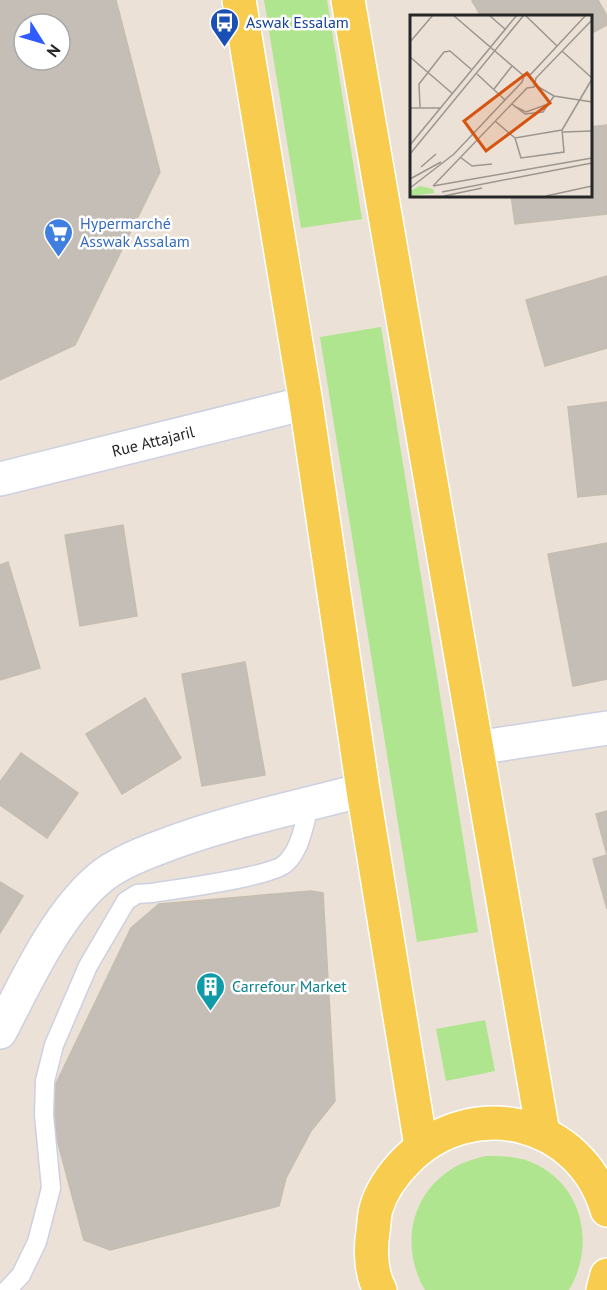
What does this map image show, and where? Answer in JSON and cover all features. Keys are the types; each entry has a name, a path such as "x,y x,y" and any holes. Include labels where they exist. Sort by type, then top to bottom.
{"main road":[{"path":"239,0 306,403 363,789 420,1146"},
{"path":"348,0 543,1133"},
{"path":"380,1290 371,1248 376,1209 393,1173 420,1146 449,1130 480,1122 512,1123 543,1133 568,1149 588,1170 603,1195 607,1209"},
{"path":"603,1290 607,1275"}],"street":[{"name":"Rue Attajaril","path":"0,479 306,403"},
{"path":"476,748 607,728"},
{"path":"0,1032 39,956 79,899 102,876 134,857 192,834 363,789"}],"lane":[{"path":"7,1290 21,1275 38,1242 51,1188 44,1104 45,1081 54,1046 88,966 126,901 137,894 152,894 267,873 285,864 298,846 310,804"}],"green space":[{"path":"264,0 327,0 362,219 301,228"},
{"path":"381,327 478,932 417,942 320,337"},
{"path":"485,1020 495,1071 446,1081 436,1029"},
{"path":"486,1156 514,1157 531,1162 549,1172 563,1185 573,1200 580,1217 583,1235 582,1254 569,1290 425,1290 412,1254 415,1218 421,1201 446,1173 463,1163"}],"building":[{"name":"Hypermarché Asswak Assalam","path":"0,0 116,0 160,172 75,345 0,380"},
{"path":"598,0 607,16 607,25 592,33 592,15 480,15 472,1"},
{"path":"607,125 607,214 515,224 511,196 592,196 592,127"},
{"path":"607,276 607,348 545,366 526,300"},
{"path":"607,402 607,494 578,497 568,407"},
{"path":"123,525 137,616 80,626 65,535"},
{"path":"607,543 607,679 573,686 548,554"},
{"path":"8,562 40,668 0,680 0,565"},
{"path":"245,662 265,775 202,786 182,674"},
{"path":"145,698 181,758 122,794 86,734"},
{"path":"21,753 78,793 47,838 0,805 0,782"},
{"path":"607,811 607,855 596,814"},
{"path":"607,855 607,909 593,859"},
{"path":"0,882 23,896 0,933"},
{"name":"Carrefour Market","path":"311,891 323,893 335,1101 311,1131 286,1178 279,1206 110,1250 84,1240 52,1121 51,1094 131,928 159,904"}],"place":[{"name":"Aswak Essalam","path":"225,48"},
{"name":"Hypermarché Asswak Assalam","path":"59,258"},
{"name":"Carrefour Market","path":"211,1012"}]}
